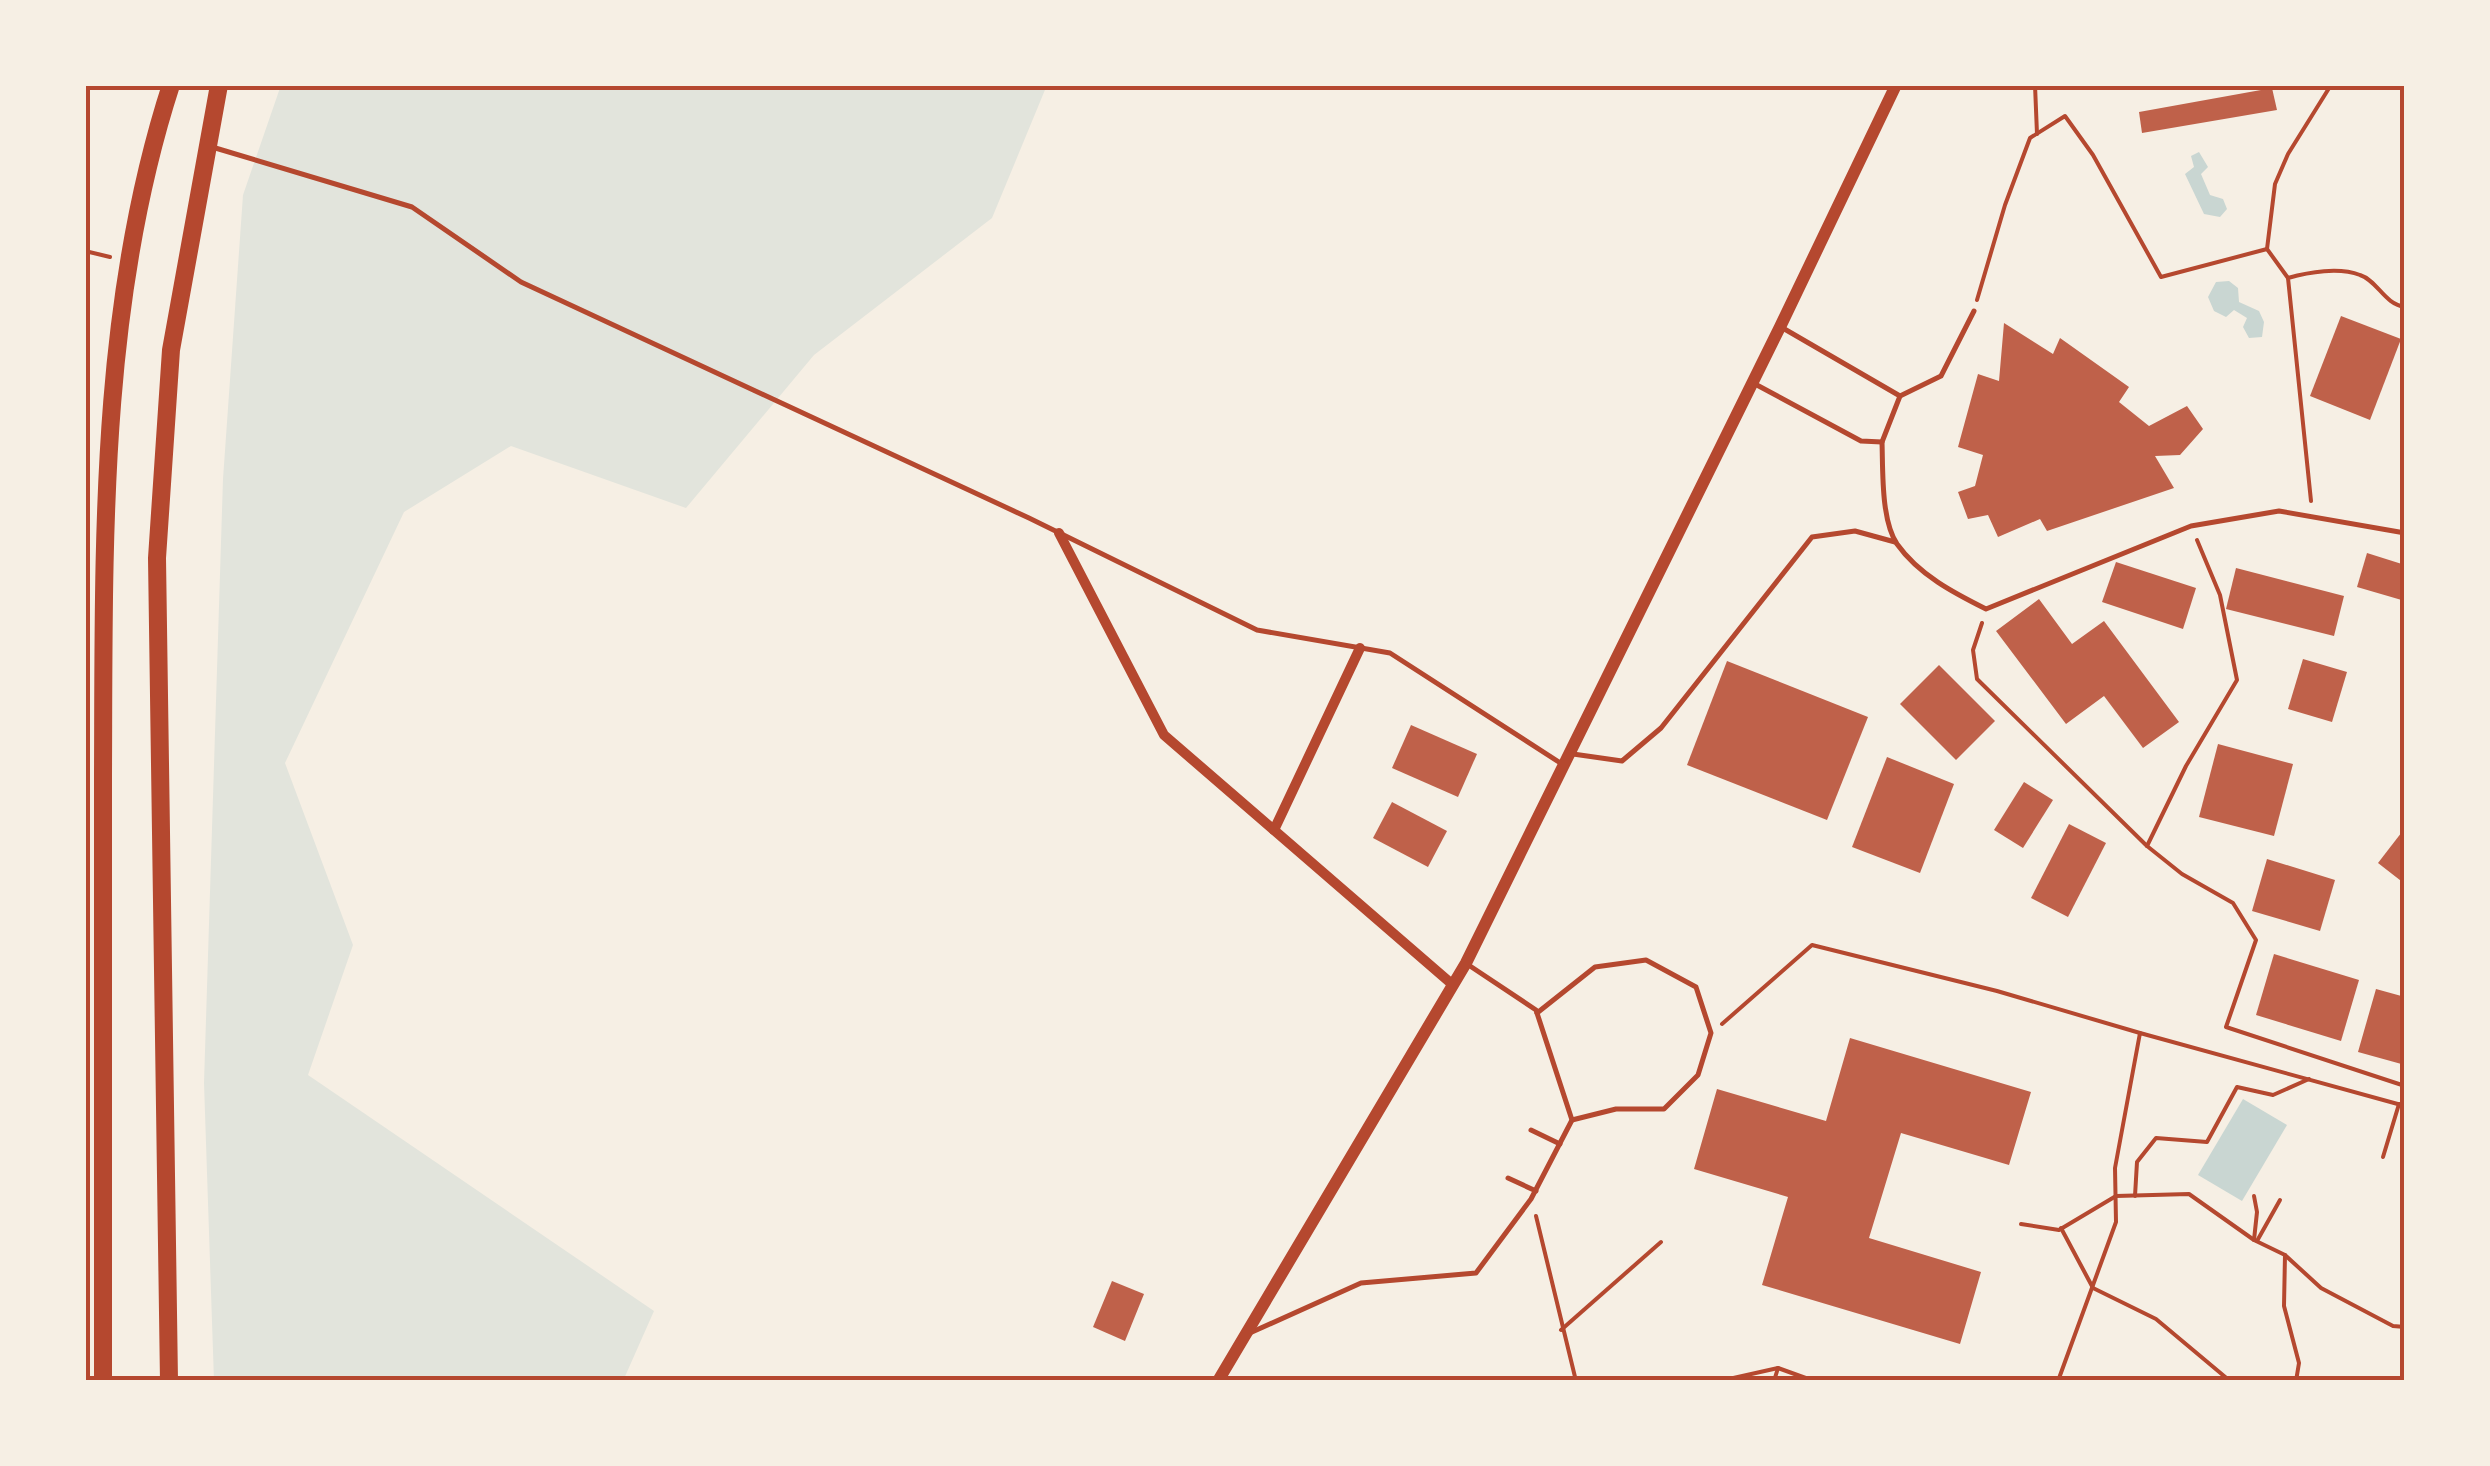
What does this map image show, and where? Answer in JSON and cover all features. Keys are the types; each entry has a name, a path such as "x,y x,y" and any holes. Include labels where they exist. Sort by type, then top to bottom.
{"highway":[{"path":"103,1381 104,530 117,335 151,146 171,85"},
{"path":"170,1381 157,558 171,350 218,85"}],"street":[{"path":"1218,1381 1466,963 1896,85"},
{"path":"1059,533 1164,736 1453,985"},
{"path":"1274,830 1360,648"}],"lane":[{"path":"208,146 412,208 521,282 1059,533 1257,630 1390,653 1567,759 1622,762 1662,728 1812,537 1855,531 1896,542"},
{"path":"1974,311 1942,376 1900,396 1882,442 1884,503 1896,542 1943,588 1986,609 2191,526 2279,510 2405,533"},
{"path":"1780,327 1900,396"},
{"path":"1752,383 1861,441 1882,442"},
{"path":"1537,1014 1595,967 1646,960 1696,987 1711,1034 1698,1076 1664,1109 1616,1108 1572,1120"},
{"path":"1244,1335 1361,1283 1476,1272 1534,1195 1572,1120 1537,1014 1466,963"},
{"path":"1531,1130 1560,1144"},
{"path":"1508,1178 1534,1195"}],"path":[{"path":"2035,85 2037,134"},
{"path":"2312,516 2288,278 2267,249 2275,184 2288,154 2332,85"},
{"path":"1974,311 2005,205 2030,138 2065,116 2093,155 2161,277 2267,249"},
{"path":"2288,278 2311,271 2362,275 2394,306 2405,307"},
{"path":"2148,846 2186,766 2237,680 2220,595 2191,526"},
{"path":"1986,609 1973,650 1977,679 2148,846 2182,874 2233,903 2256,940 2226,1027 2405,1086"},
{"path":"1711,1034 1812,944 1997,991 2402,1105 2382,1156"},
{"path":"2058,1381 2116,1222 2115,1168 2140,1033"},
{"path":"2134,1196 2137,1162 2156,1138 2207,1142 2237,1087 2273,1095 2309,1079"},
{"path":"2021,1224 2061,1228 2116,1196 2189,1194 2255,1240 2285,1255 2321,1288 2393,1326 2405,1328"},
{"path":"1534,1195 1576,1381"},
{"path":"2254,1196 2255,1240"},
{"path":"2255,1240 2280,1200"},
{"path":"2061,1228 2094,1288 2156,1319 2230,1381"},
{"path":"1562,1330 1661,1242"},
{"path":"2285,1255 2284,1306 2299,1363 2296,1381"},
{"path":"1774,1381 1778,1368"},
{"path":"1720,1381 1778,1368 1814,1381"}],"shaded area":[{"path":"281,85 1047,85 992,218 814,355 686,508 511,446 404,512 285,763 353,945 308,1075 654,1311 623,1381 214,1381 204,1083 223,479 243,195"},
{"path":"2199,152 2208,167 2201,174 2210,195 2223,199 2227,209 2220,217 2204,214 2185,174 2194,167 2191,156"},
{"path":"2229,281 2238,288 2239,302 2259,311 2264,322 2262,337 2249,338 2243,327 2247,318 2234,310 2226,317 2214,311 2208,297 2216,282"},
{"path":"2243,1099 2287,1125 2242,1201 2198,1175"}],"building":[{"path":"2272,88 2277,110 2142,133 2139,112"},
{"path":"2341,316 2401,339 2370,420 2310,396"},
{"path":"2004,323 2053,354 2060,338 2129,387 2119,402 2149,426 2187,406 2203,429 2180,455 2155,456 2174,488 2047,531 2040,519 1998,537 1988,515 1968,519 1958,492 1975,486 1983,455 1958,447 1978,374 1999,381"},
{"path":"2367,553 2405,565 2405,601 2357,587"},
{"path":"2116,562 2196,588 2183,629 2102,602"},
{"path":"2236,568 2344,596 2334,636 2226,609"},
{"path":"2039,599 2072,644 2104,621 2179,722 2143,748 2104,696 2066,724 1996,631"},
{"path":"2303,659 2347,672 2332,722 2288,709"},
{"path":"1727,661 1868,717 1827,820 1687,765"},
{"path":"1939,665 1995,721 1956,760 1900,704"},
{"path":"1411,725 1477,754 1458,797 1392,768"},
{"path":"2218,744 2293,764 2274,836 2199,817"},
{"path":"1887,757 1954,784 1920,873 1852,847"},
{"path":"2024,782 2053,800 2023,848 1994,830"},
{"path":"1392,802 1447,831 1428,867 1373,838"},
{"path":"2069,824 2106,843 2068,917 2031,898"},
{"path":"2405,828 2405,884 2378,863"},
{"path":"2267,859 2335,880 2320,931 2252,911"},
{"path":"2274,954 2359,980 2341,1041 2256,1015"},
{"path":"2376,989 2405,997 2405,1065 2358,1052"},
{"path":"1850,1038 2031,1092 2009,1165 1901,1133 1869,1238 1981,1272 1960,1344 1762,1285 1788,1197 1694,1169 1717,1089 1826,1121"},
{"path":"1112,1281 1144,1294 1125,1341 1093,1327"}]}
